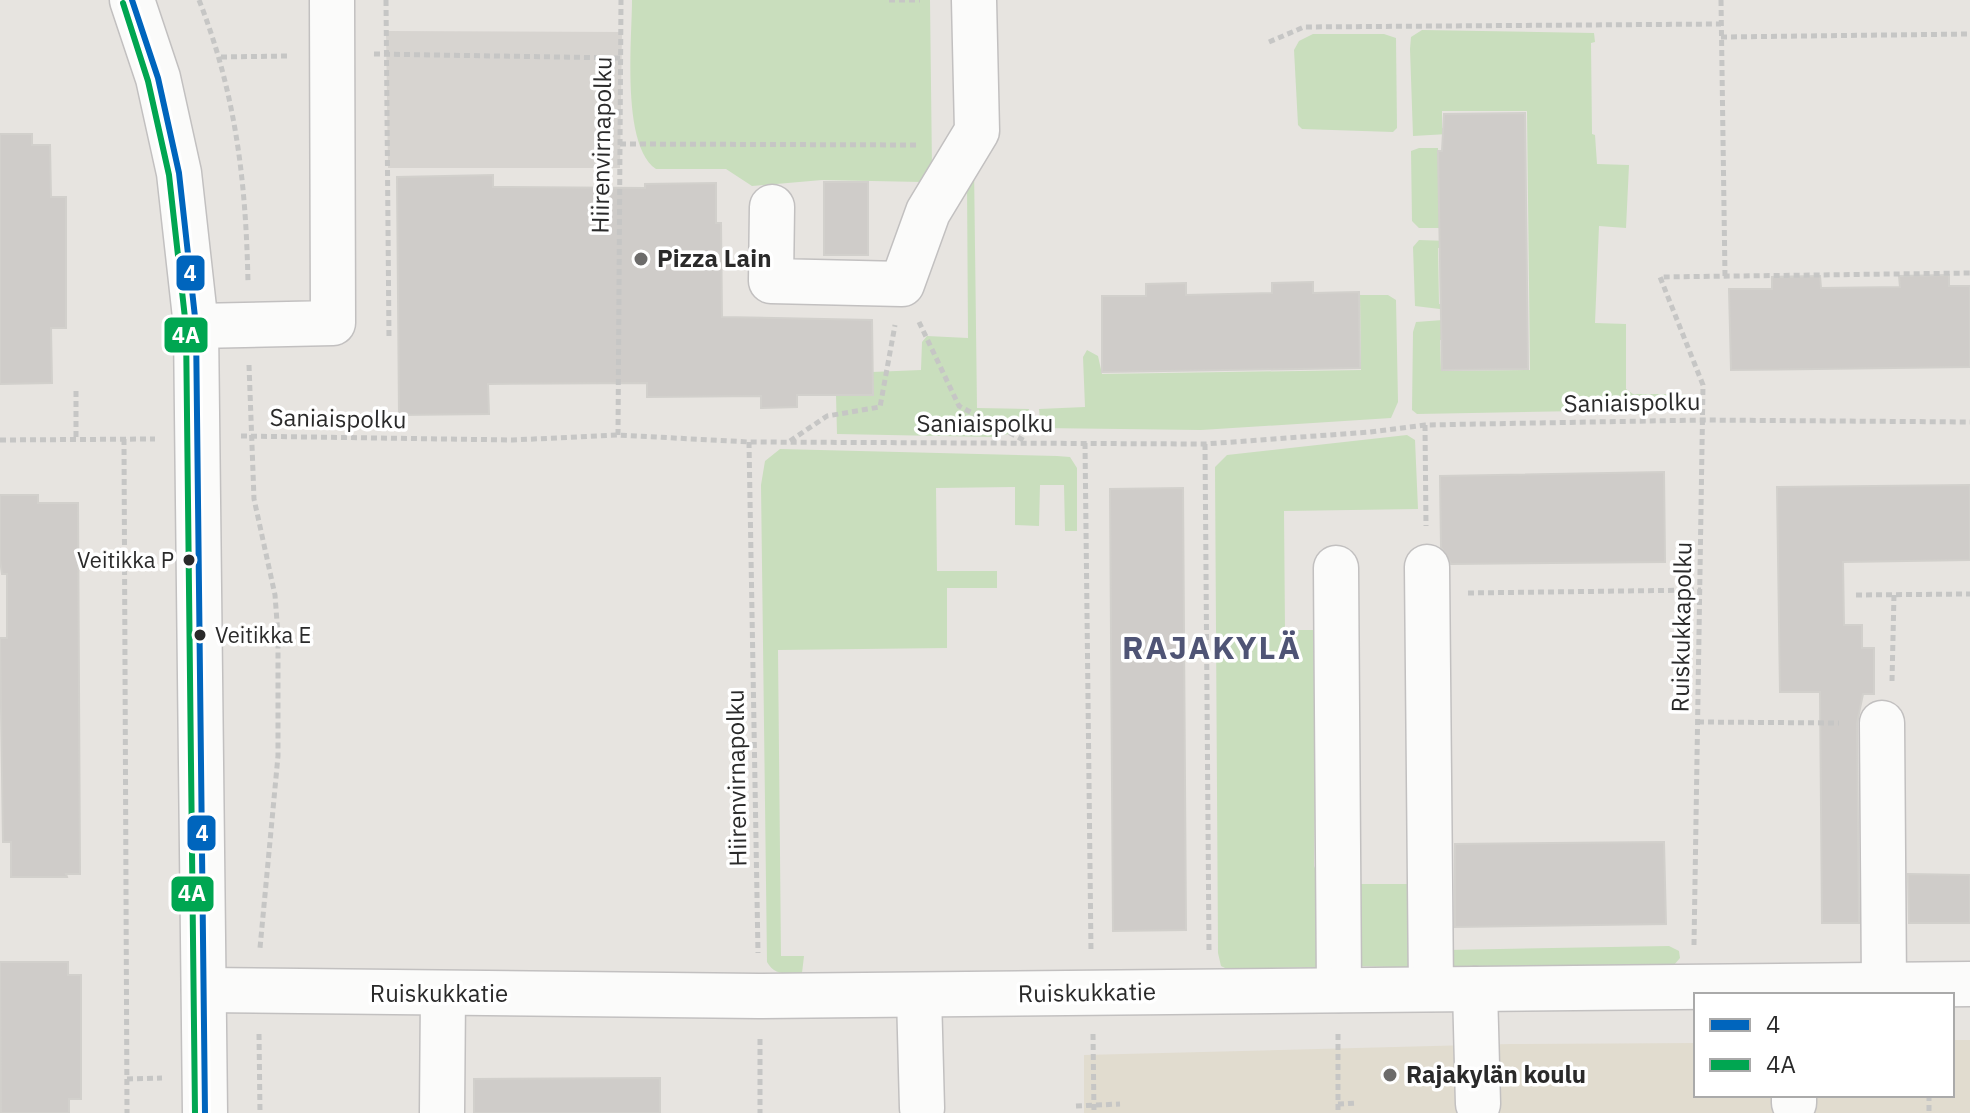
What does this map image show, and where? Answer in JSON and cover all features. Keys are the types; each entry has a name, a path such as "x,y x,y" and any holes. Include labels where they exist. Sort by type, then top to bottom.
{"street":[{"path":"132,0 158,78 179,173 196,326 205,1113"},
{"path":"196,326 333,323 332,0"},
{"path":"772,207 771,281 902,284 928,212 977,131 974,0"},
{"path":"1336,568 1339,1004"},
{"path":"1427,580 1431,989"},
{"path":"1882,723 1884,985"},
{"name":"Ruiskukkatie","path":"204,990 259,993 919,995 1092,1007 1210,992 1339,1004 1431,989 1694,986 1792,990 1970,984"},
{"path":"1475,989 1478,1104"},
{"path":"442,1113 443,994"},
{"path":"919,995 922,1108"}],"path":[{"path":"199,0 221,57 243,184 254,499 275,595 278,635 278,756 259,993 260,1113"},
{"path":"386,0 389,339"},
{"name":"Hiirenvirnapolku","path":"618,435 621,0"},
{"path":"889,0 920,0"},
{"path":"1721,0 1725,276 1970,273"},
{"path":"1269,42 1304,27 1721,24"},
{"path":"1721,37 1970,34"},
{"path":"221,57 386,54 621,58"},
{"path":"620,144 927,145"},
{"name":"Ruiskukkapolku","path":"1694,986 1703,385 1660,277 1725,276"},
{"path":"788,442 827,416 880,407 902,284"},
{"path":"902,284 959,406 1028,442"},
{"path":"76,391 76,440"},
{"name":"Saniaispolku","path":"0,440 250,436 513,440 618,435 749,442 1205,444 1425,425 1703,420 1970,422"},
{"path":"1425,425 1427,580 1701,590"},
{"path":"124,439 127,1113"},
{"name":"Hiirenvirnapolku","path":"749,442 760,1113"},
{"path":"1085,443 1094,1113"},
{"path":"1205,444 1210,992"},
{"path":"1698,722 1882,723 1892,693 1894,594"},
{"path":"1856,595 1970,594"},
{"path":"1338,1113 1339,1004"},
{"path":"1338,1104 1357,1103"},
{"path":"1076,1106 1120,1104"}],"shaded area":[{"path":"386,31 622,32 620,168 388,168"},
{"name":"Rajakylän koulu","path":"1954,1040 1970,1040 1970,1113 1084,1113 1084,1055 1510,1044 1694,1043 1694,1097 1954,1097"}],"green space":[{"path":"632,0 930,0 932,169 922,182 822,180 752,186 726,169 656,169 645,156 637,138 633,116 630,65"},
{"path":"1422,30 1594,33 1595,42 1591,43 1592,134 1595,135 1597,164 1629,165 1626,228 1599,226 1595,323 1626,324 1626,389 1633,394 1690,394 1695,403 1689,409 1417,414 1412,410 1413,332 1416,322 1443,320 1452,340 1440,340 1441,371 1530,370 1527,111 1442,111 1442,128 1447,129 1448,134 1413,136 1411,37"},
{"path":"1313,34 1384,34 1396,38 1397,128 1393,132 1302,129 1298,125 1294,50 1299,41"},
{"path":"1438,148 1438,208 1448,208 1448,228 1419,228 1412,221 1411,151"},
{"path":"974,165 977,408 1029,409 1027,431 991,437 837,434 836,395 873,395 872,372 921,370 922,342 927,336 968,338 967,182"},
{"path":"1419,240 1449,241 1449,247 1438,248 1439,304 1449,304 1448,310 1415,306 1413,247"},
{"path":"1360,295 1388,295 1396,300 1398,402 1391,418 1201,430 1041,428 1039,409 1085,407 1083,357 1087,350 1098,356 1102,374 1361,370"},
{"path":"1407,435 1415,440 1418,509 1284,511 1285,630 1315,630 1317,645 1314,866 1323,885 1318,967 1227,969 1221,966 1218,953 1215,467 1227,455"},
{"path":"780,449 1057,456 1070,457 1077,468 1077,531 1065,531 1064,485 1040,485 1039,526 1015,525 1015,487 936,488 937,571 997,571 997,588 947,588 947,648 778,650 781,956 804,956 802,973 791,974 778,972 767,962 761,485 765,461"},
{"path":"1350,884 1420,884 1420,968 1358,966"},
{"path":"1669,946 1679,951 1680,958 1674,965 1449,967 1446,950"}],"building":[{"path":"1525,113 1528,369 1442,370 1438,151 1442,151 1444,114"},
{"path":"0,134 32,134 32,145 50,145 51,197 66,197 66,328 51,328 52,383 0,384"},
{"path":"493,175 493,187 645,188 645,184 716,183 716,223 721,223 722,317 872,320 873,395 797,395 797,407 761,408 761,396 647,397 647,383 488,384 489,414 399,415 397,177"},
{"path":"824,182 868,182 868,255 824,255"},
{"path":"1949,275 1949,286 1970,286 1970,367 1731,370 1729,289 1772,289 1772,277 1820,276 1821,288 1900,287 1899,276"},
{"path":"1313,282 1313,293 1359,292 1360,368 1102,372 1102,296 1146,296 1146,284 1186,283 1186,295 1272,293 1272,283"},
{"path":"1664,472 1665,562 1451,564 1441,547 1440,476"},
{"path":"1970,485 1970,560 1843,562 1844,625 1862,625 1862,648 1874,648 1874,694 1863,694 1857,723 1859,923 1822,923 1820,692 1780,692 1777,487"},
{"path":"1183,488 1186,930 1113,931 1110,489"},
{"path":"0,495 38,495 38,503 78,503 80,874 66,874 67,877 11,877 11,842 3,842 0,638 7,638 7,574 2,574 0,560"},
{"path":"1664,842 1666,924 1455,927 1455,844"},
{"path":"1908,874 1970,875 1970,923 1909,923"},
{"path":"0,962 68,962 68,975 81,975 81,1099 69,1099 69,1113 1,1113"},
{"path":"660,1078 660,1113 474,1113 474,1079"}],"transit line":[{"name":"4","path":"132,0 158,78 179,173 196,326 205,1113"},
{"name":"4A","path":"123,3 148,81 169,175 186,327 195,1113"}],"place":[{"name":"Pizza Lain","path":"641,259"},
{"name":"Veitikka P","path":"189,560"},
{"name":"Veitikka E","path":"200,635"},
{"name":"Rajakylän koulu","path":"1390,1075"}],"district":[{"name":"RAJAKYLÄ","path":"1212,648"}]}
